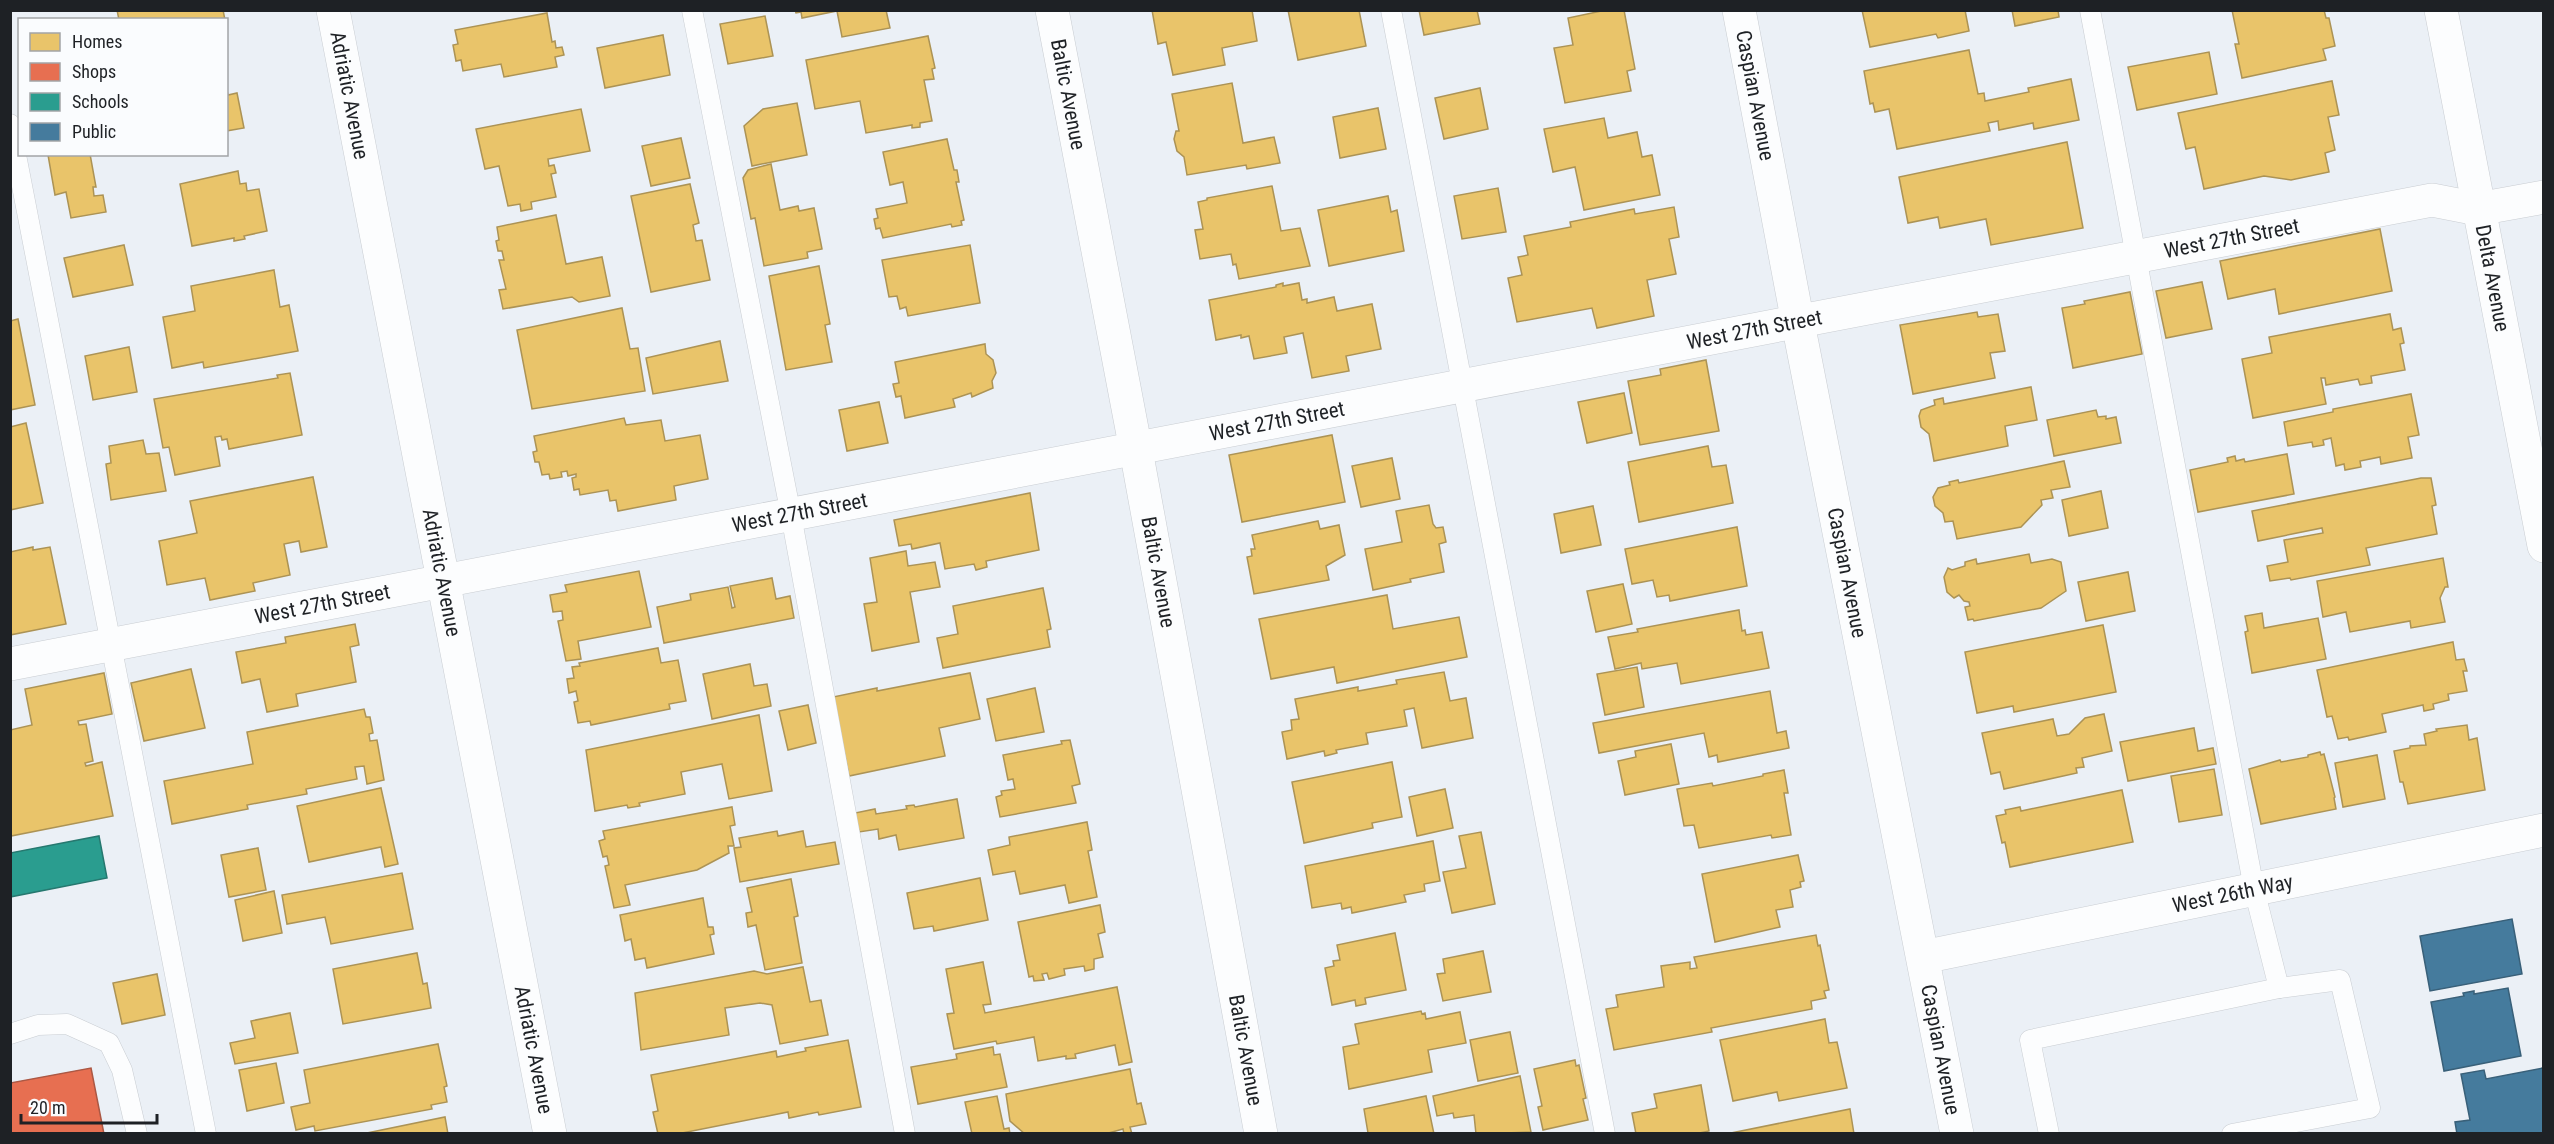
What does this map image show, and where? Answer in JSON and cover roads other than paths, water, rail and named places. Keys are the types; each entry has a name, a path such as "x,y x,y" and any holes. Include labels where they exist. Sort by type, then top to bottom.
{"street":[{"name":"Adriatic Avenue","path":"333,10 550,1134"},
{"name":"Baltic Avenue","path":"1052,10 1136,450 1261,1134"},
{"name":"Caspian Avenue","path":"1739,10 1957,1134"},
{"name":"Delta Avenue","path":"2441,10 2544,546"},
{"name":"West 27th Street","path":"10,664 2432,200 2478,209 2544,197"},
{"name":"West 26th Way","path":"1923,957 2544,830"}],"lane":[{"path":"693,10 791,515 905,1134"},
{"path":"1391,10 1605,1134"},
{"path":"2090,10 2254,889 2279,988"},
{"path":"10,124 206,1134"},
{"path":"2049,1134 2030,1040 2279,988 2340,980 2370,1108 2232,1134"},
{"path":"10,1034 38,1025 67,1024 109,1043 122,1070 137,1134"}]}
